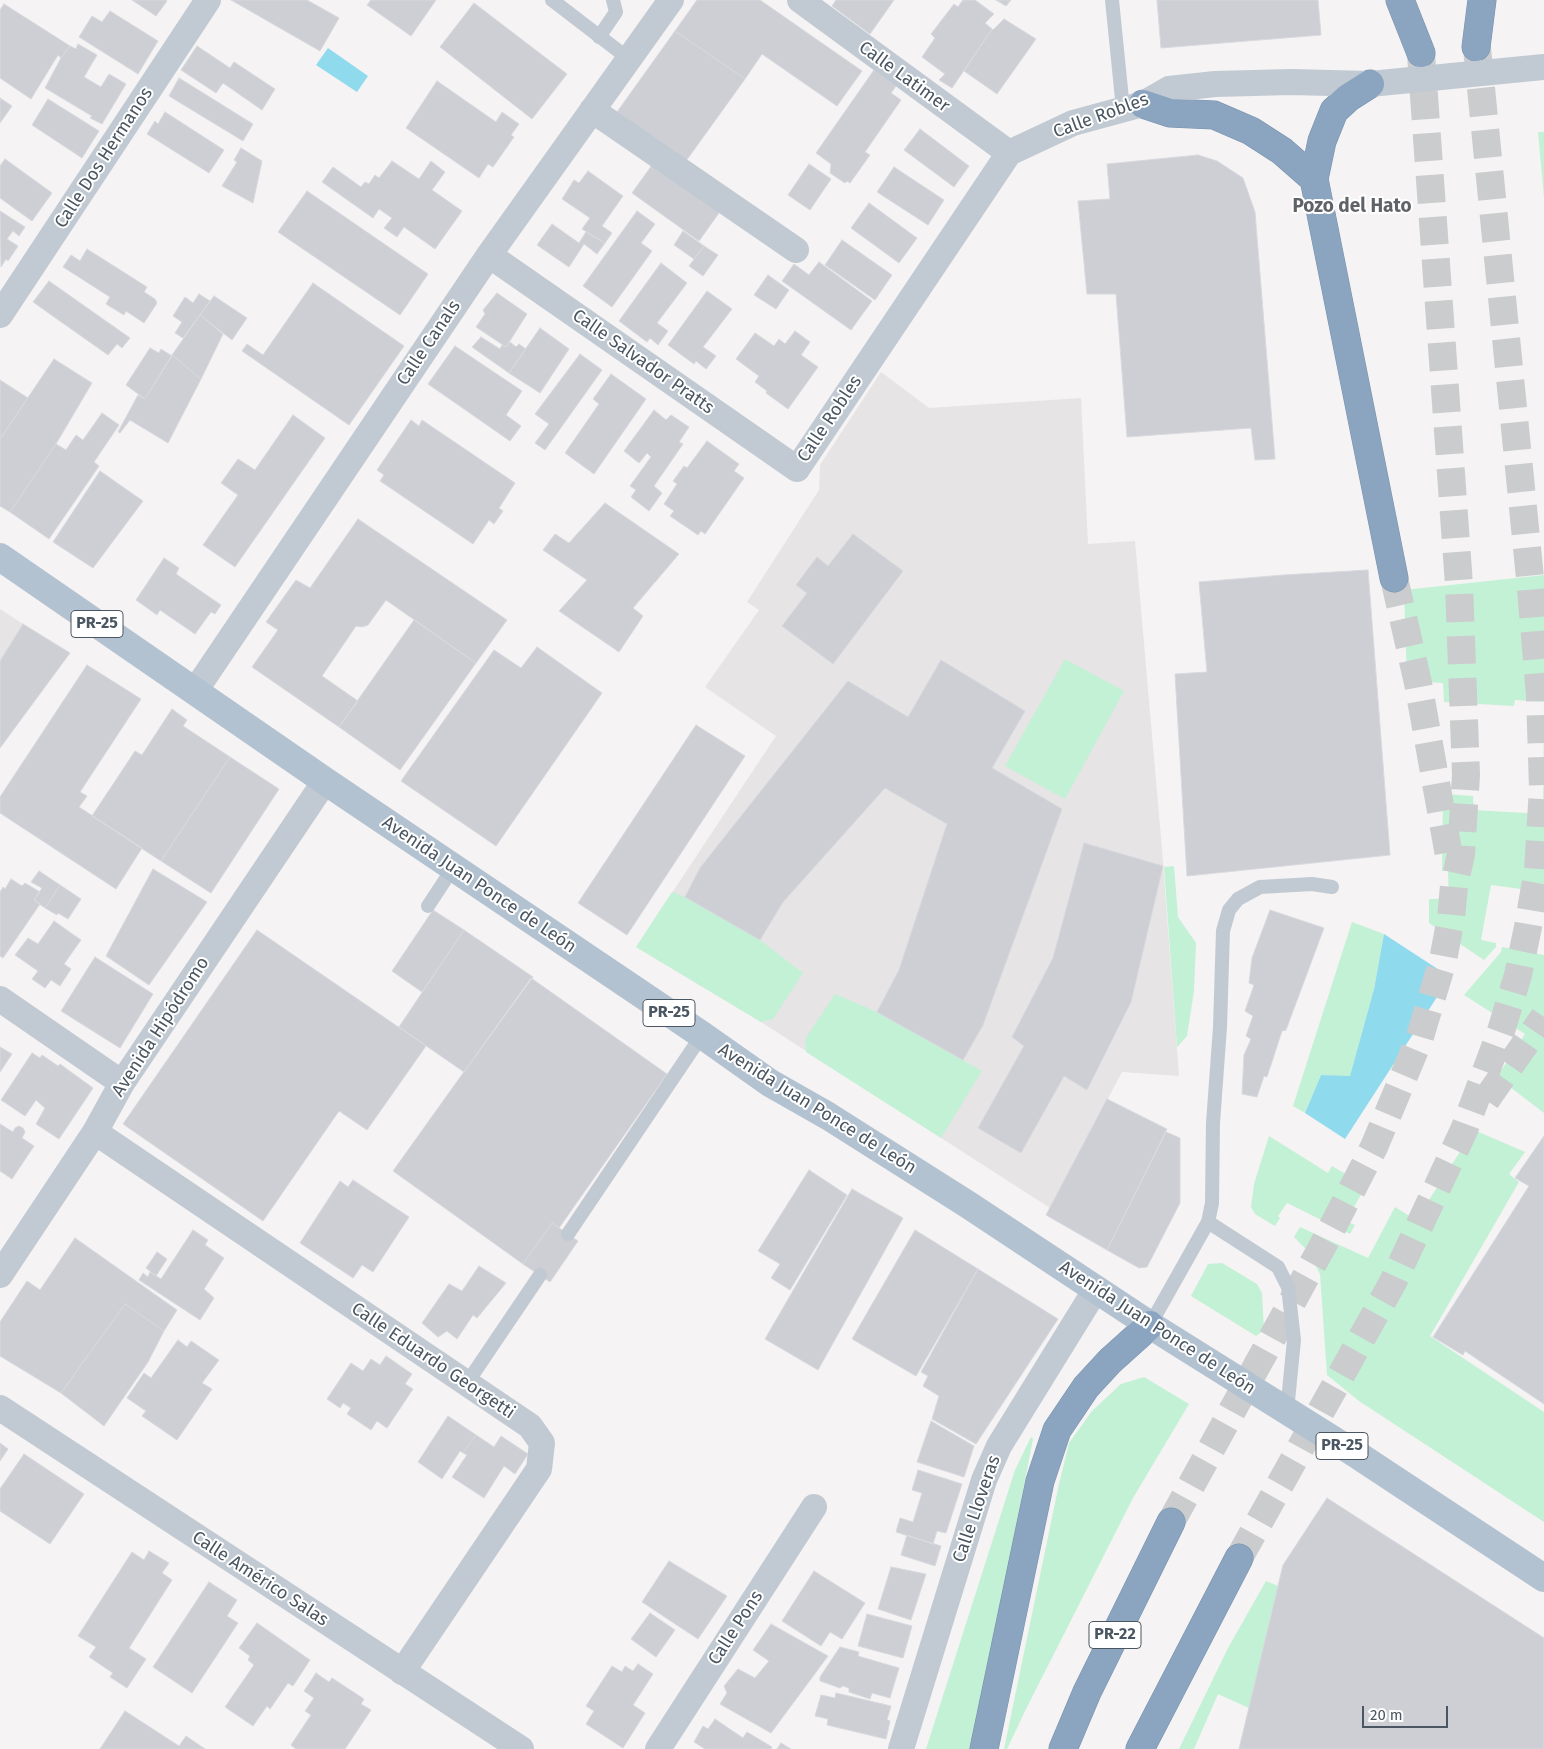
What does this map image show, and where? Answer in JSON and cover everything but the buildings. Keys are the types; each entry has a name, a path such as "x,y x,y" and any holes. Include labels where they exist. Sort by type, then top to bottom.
{"highway":[{"path":"1400,0 1421,52 1417,0"},
{"path":"1472,0 1476,47 1482,0"},
{"path":"1370,84 1348,98 1334,111 1322,141 1314,179 1394,578"},
{"path":"1133,106 1170,114 1214,115 1259,136 1282,151 1314,179"},
{"path":"984,1749 1004,1661 1040,1482 1057,1430 1086,1388 1110,1361 1150,1325"},
{"name":"PR-22","path":"1064,1749 1087,1692 1171,1522"},
{"path":"1140,1749 1238,1558"}],"main road":[{"name":"Avenida Juan Ponce de León","path":"0,557 325,781 702,1035 770,1084 828,1116 951,1193 1150,1325 1287,1411 1544,1578"}],"street":[{"name":"Calle Dos Hermanos","path":"0,315 208,0"},
{"name":"Calle Canals","path":"194,691 489,255 671,0"},
{"name":"Calle Latimer","path":"800,0 1008,153"},
{"name":"Calle Robles","path":"797,469 1008,153 1073,123 1133,106 1169,89 1215,84 1370,84 1544,67"},
{"path":"592,110 796,250"},
{"name":"Calle Salvador Pratts","path":"489,255 797,469"},
{"name":"Avenida Hipódromo","path":"0,1275 95,1132 122,1083 325,781"},
{"path":"0,999 122,1083"},
{"name":"Calle Eduardo Georgetti","path":"95,1132 530,1426 542,1443 539,1469 402,1672"},
{"name":"Calle Lloveras","path":"901,1749 988,1471 998,1446 1096,1289"},
{"name":"Calle Américo Salas","path":"0,1408 521,1749"},
{"name":"Calle Pons","path":"658,1749 814,1506"}],"lane":[{"path":"552,0 629,60"},
{"path":"599,37 616,12 613,0"},
{"path":"1112,0 1133,106"},
{"path":"428,906 453,868"},
{"path":"1150,1325 1208,1222 1212,1203 1213,1123 1220,1027 1223,931 1229,910 1238,899 1260,887 1312,884 1332,887"},
{"path":"568,1234 702,1035"},
{"path":"1208,1222 1278,1267 1288,1287 1294,1340 1287,1411"},
{"path":"467,1383 540,1275"}],"shaded area":[{"path":"881,372 929,408 1081,398 1088,544 1135,541 1162,849 1179,1076 1122,1072 1050,1208 761,1022 636,947 776,736 705,687 759,610 747,602 819,490 820,465"},
{"path":"0,609 23,624 0,661"}],"green space":[{"path":"1538,132 1544,132 1544,197"},
{"path":"1544,575 1544,702 1515,700 1514,706 1444,702 1443,683 1407,681 1404,590"},
{"path":"1065,659 1124,691 1065,799 1005,766"},
{"path":"1544,702 1544,892 1491,885 1481,940 1496,943 1496,947 1484,960 1429,923 1429,899 1449,899 1448,871 1442,871 1443,794 1473,796 1474,810 1543,814"},
{"path":"1174,866 1178,917 1196,943 1194,991 1187,1036 1177,1047 1164,867"},
{"path":"672,892 685,897 760,940 803,973 773,1019 761,1022 636,947"},
{"path":"1352,922 1384,934 1374,989 1350,1077 1321,1075 1305,1113 1293,1106"},
{"path":"1502,947 1544,955 1544,1113 1497,1077 1525,1034 1464,995 1501,952"},
{"path":"835,994 877,1012 982,1071 941,1138 806,1052 805,1039"},
{"path":"1474,1130 1525,1152 1509,1174 1519,1182 1430,1336 1544,1412 1544,1522 1359,1401 1327,1375 1320,1274 1309,1252 1294,1237 1300,1227 1368,1258 1395,1207 1416,1220"},
{"path":"1269,1136 1328,1173 1332,1166 1366,1186 1346,1221 1355,1225 1350,1234 1287,1203 1278,1216 1280,1218 1275,1226 1255,1214 1251,1207 1254,1184"},
{"path":"1222,1263 1257,1284 1262,1293 1264,1330 1256,1336 1191,1296 1208,1264"},
{"path":"1144,1377 1189,1404 1133,1498 1007,1749 1004,1749 1069,1443 1092,1411 1121,1384"},
{"path":"1031,1437 1033,1439 997,1624 970,1749 926,1749 1015,1470"},
{"path":"1266,1581 1278,1586 1249,1708 1218,1694 1194,1749 1179,1749 1228,1648"}],"water":[{"path":"328,48 368,76 357,92 316,65"},
{"path":"1384,934 1450,977 1345,1139 1305,1113 1321,1075 1350,1076 1374,989"}],"tunnel":[{"path":"1239,1558 1393,1282 1464,1130 1501,1031 1518,975 1538,870 1543,788 1540,695 1477,48"},
{"path":"1171,1522 1321,1249 1374,1147 1419,1040 1443,960 1451,918 1454,886 1461,854 1466,775 1459,585 1421,54"},
{"path":"1394,578 1418,683 1450,861"},
{"path":"1486,1100 1544,1017"}],"district":[{"name":"Pozo del Hato","path":"1352,207"}]}
